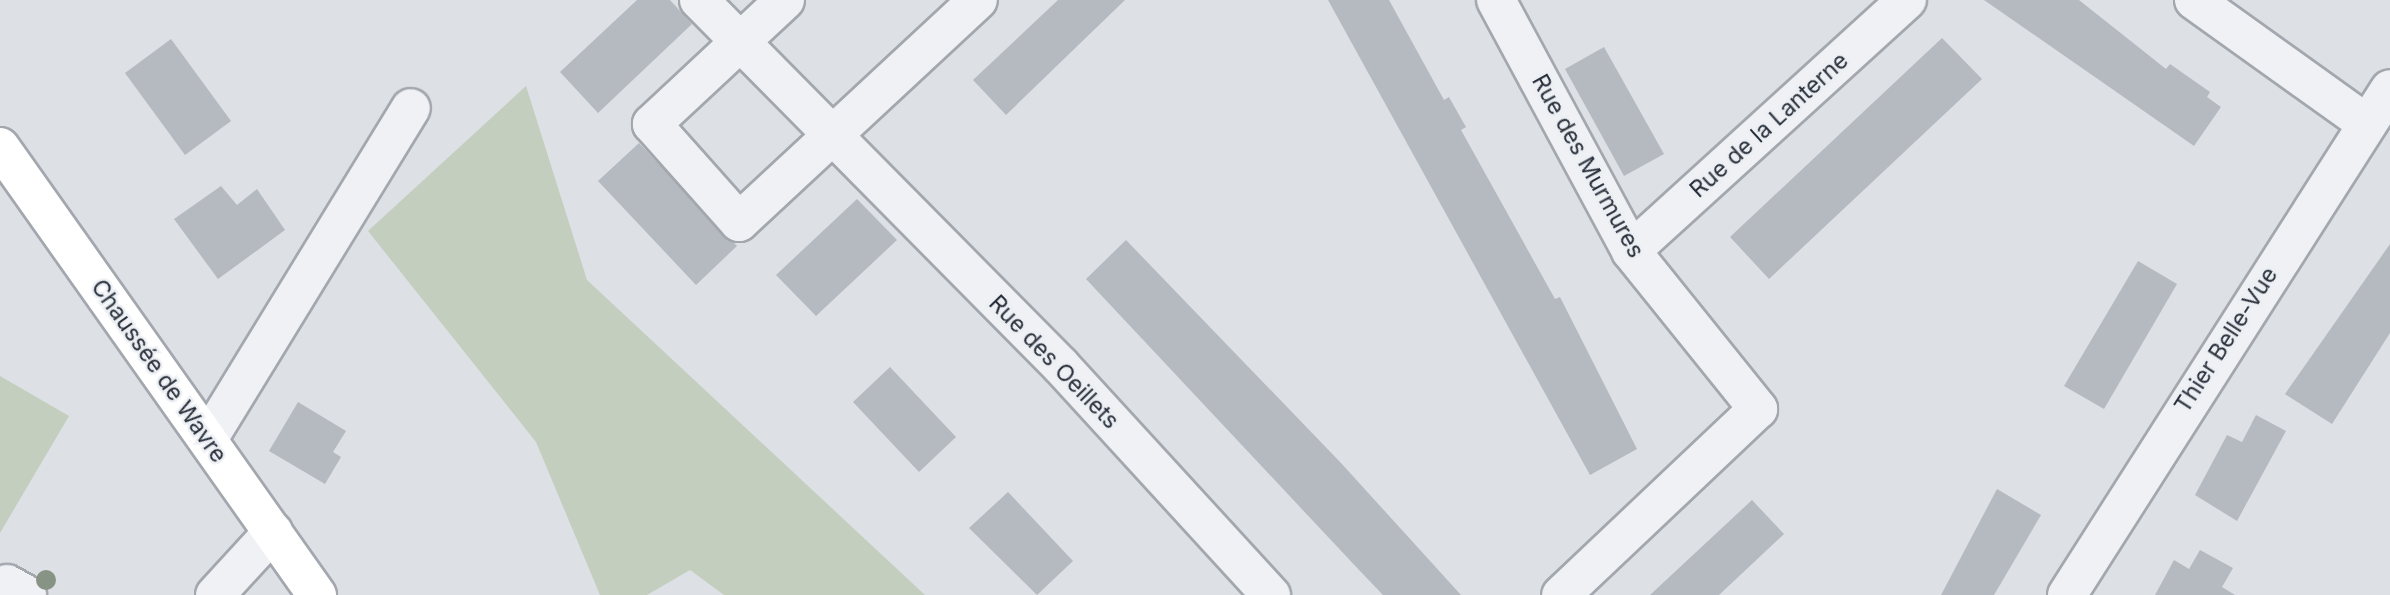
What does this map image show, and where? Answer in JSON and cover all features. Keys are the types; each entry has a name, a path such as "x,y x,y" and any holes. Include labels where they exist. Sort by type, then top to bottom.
{"main road":[{"name":"Chaussée de Wavre","path":"0,147 317,595"}],"street":[{"name":"Rue des Oeillets","path":"699,0 738,44 1061,366 1270,595"},
{"path":"785,0 652,124 739,222 978,0"},
{"name":"Rue des Murmures","path":"1496,0 1631,251 1758,408 1561,595"},
{"name":"Rue de la Lanterne","path":"1631,251 1907,0"},
{"path":"2194,0 2366,123"},
{"name":"Thier Belle-Vue","path":"2067,595 2390,89"},
{"path":"208,439 411,107"},
{"path":"215,595 273,532"}],"green space":[{"path":"526,86 587,280 925,595 724,595 690,570 647,595 600,595 536,442 368,231"},
{"path":"0,376 69,416 0,533"}],"building":[{"path":"637,0 670,0 692,24 598,113 560,72"},
{"path":"1058,0 1125,0 1006,115 973,80"},
{"path":"1328,0 1389,0 1444,100 1449,97 1466,127 1461,130 1555,299 1560,297 1637,449 1590,475"},
{"path":"1984,0 2079,0 2166,69 2170,64 2210,92 2207,97 2221,107 2194,146"},
{"path":"1942,38 1982,79 1769,279 1730,237"},
{"path":"171,39 231,121 185,155 125,73"},
{"path":"1604,47 1664,154 1624,176 1565,69"},
{"path":"639,143 737,246 696,285 598,181"},
{"path":"221,186 237,205 257,189 285,230 218,279 174,219"},
{"path":"857,199 897,240 816,316 776,275"},
{"path":"1126,240 1341,463 1461,595 1383,595 1360,571 1086,279"},
{"path":"2390,244 2390,333 2332,424 2285,394"},
{"path":"2138,261 2177,284 2104,409 2064,386"},
{"path":"890,367 956,437 919,472 853,402"},
{"path":"298,402 346,431 333,452 341,457 325,484 269,451"},
{"path":"2256,415 2286,431 2237,521 2195,495 2227,435 2242,442"},
{"path":"1997,489 2041,515 1994,595 1941,595"},
{"path":"1008,492 1073,561 1037,595 969,528"},
{"path":"1752,500 1784,534 1719,595 1650,595"},
{"path":"2200,550 2233,568 2222,587 2235,595 2155,595 2174,560 2189,569"}]}
